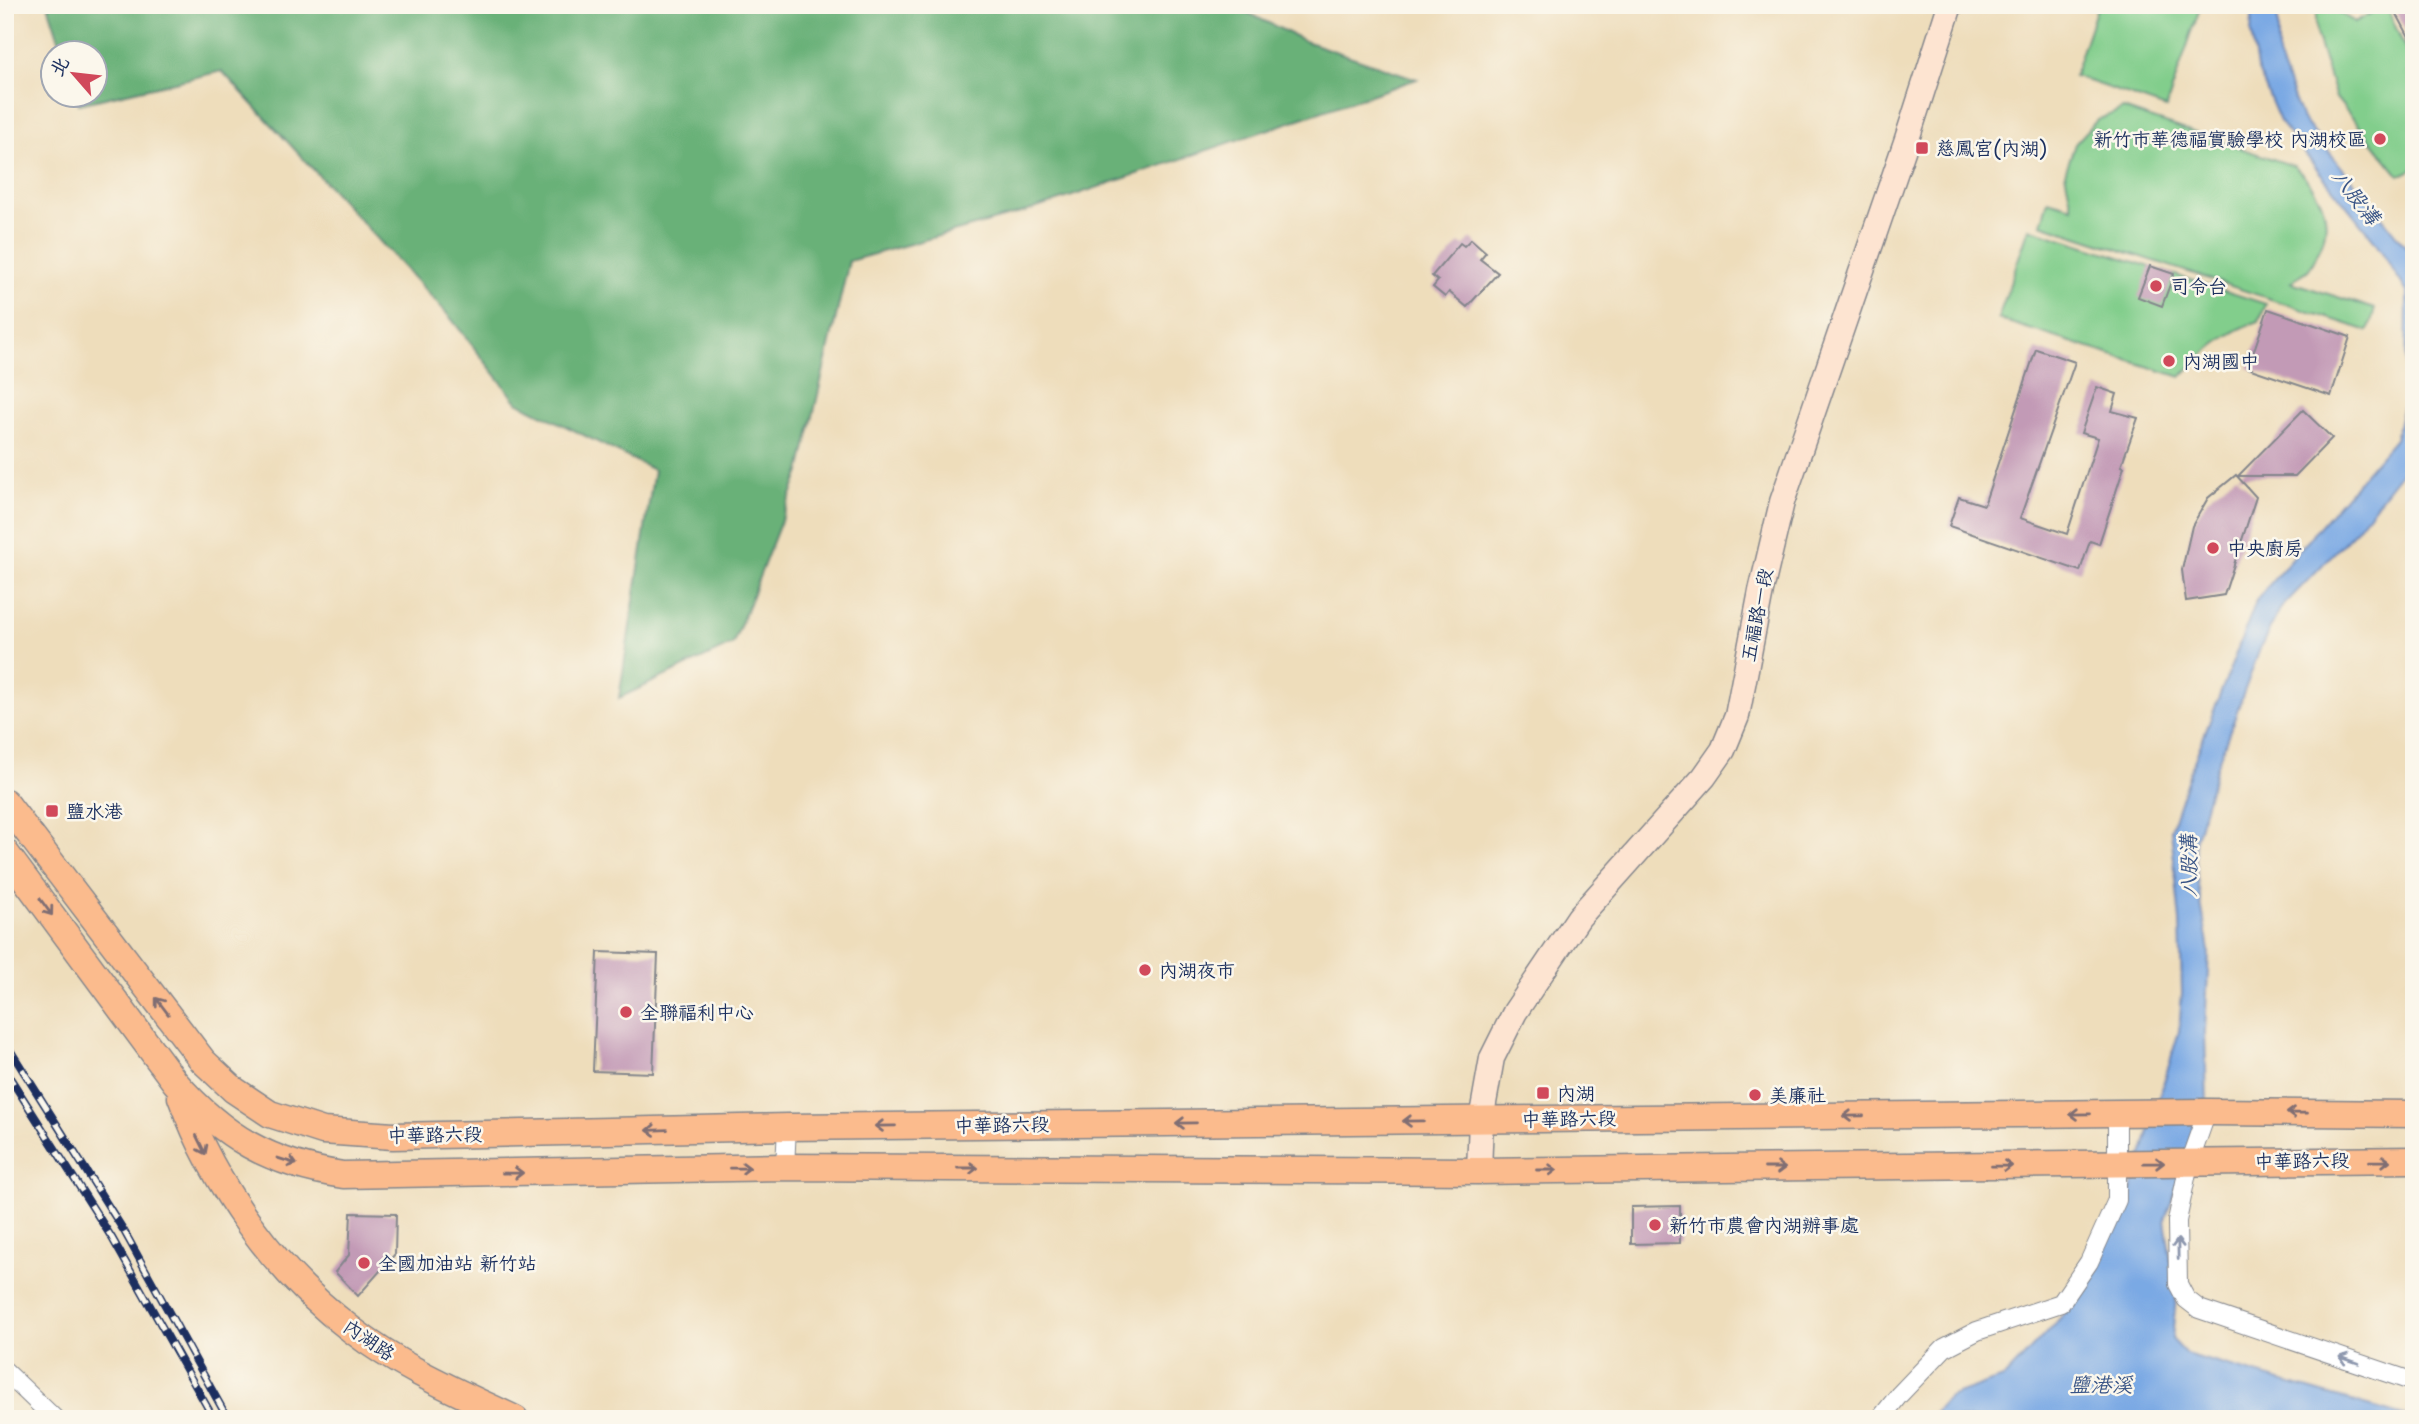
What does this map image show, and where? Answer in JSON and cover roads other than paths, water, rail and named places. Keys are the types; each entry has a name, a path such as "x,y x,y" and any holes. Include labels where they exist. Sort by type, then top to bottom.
{"main road":[{"name":"五福路一段","path":"1479,1171 1481,1120 1492,1058 1515,1012 1579,917 1704,777 1723,750 1737,716 1782,502 1906,142 1950,5"},
{"name":"中華路六段","path":"5,802 203,1061 234,1090 270,1114 323,1131 402,1136 787,1127 2207,1112"},
{"name":"中華路六段","path":"5,852 175,1082 199,1109 226,1131 265,1154 320,1172 343,1175 785,1167 1479,1171 2414,1160"},
{"name":"內湖路","path":"203,1061 220,1094 228,1164 236,1195 251,1224"},
{"name":"內湖路","path":"175,1082 189,1120 227,1192 289,1273 323,1307 353,1332 440,1383 516,1419"},
{"path":"2207,1112 2414,1114"}],"street":[{"path":"2207,1112 2189,1163 2177,1221 2178,1284 2186,1300 2199,1309 2414,1382"},
{"path":"1880,1419 1899,1395 1944,1349 1977,1331 2061,1303 2089,1262 2117,1200 2117,1114"},
{"path":"785,1167 787,1127"},
{"path":"5,1371 55,1419"}],"water":[{"path":"2253,5 2278,5 2278,56 2301,117 2414,257 2414,440 2403,470 2357,529 2280,609 2261,646 2216,768 2195,842 2197,878 2209,951 2205,1031 2207,1104 2165,1219 2176,1298 2172,1339 2186,1354 2414,1419 1929,1419 1949,1397 2005,1377 2064,1314 2126,1209 2179,1031 2182,993 2180,921 2171,829 2190,772 2257,599 2395,439 2406,394 2407,292 2375,241 2281,124 2257,68 2251,33"}],"railway":[{"path":"5,1042 124,1231 228,1419"},
{"path":"5,1070 112,1238 214,1419"}],"place":[{"name":"新竹市華德福實驗學校 内湖校區","path":"2380,139"},
{"name":"慈鳳宮(內湖)","path":"1922,148"},
{"name":"司令台","path":"2156,286"},
{"name":"內湖國中","path":"2169,361"},
{"name":"中央廚房","path":"2213,548"},
{"name":"鹽水港","path":"52,811"},
{"name":"內湖夜市","path":"1145,970"},
{"name":"全聯福利中心","path":"626,1012"},
{"name":"內湖","path":"1543,1093"},
{"name":"美廉社","path":"1755,1095"},
{"name":"新竹市農會內湖辦事處","path":"1655,1225"},
{"name":"全國加油站 新竹站","path":"364,1263"}],"water label":[{"name":"八股溝","path":"2356,197"},
{"name":"八股溝","path":"2189,866"},
{"name":"鹽港溪","path":"2101,1385"}]}
